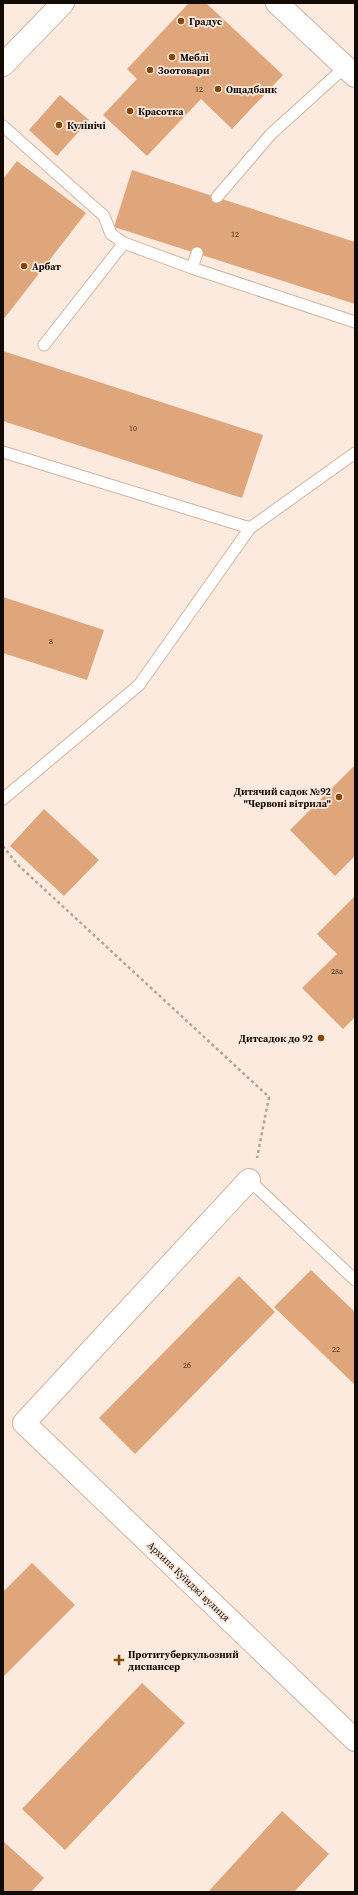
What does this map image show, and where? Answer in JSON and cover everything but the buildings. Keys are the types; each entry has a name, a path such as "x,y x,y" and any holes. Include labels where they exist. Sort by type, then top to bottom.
{"street":[{"path":"5,59 63,3"},
{"path":"276,3 350,72"},
{"name":"Архипа Куїнджі вулиця","path":"249,1180 24,1423 355,1740"}],"lane":[{"path":"216,197 271,134 350,72"},
{"path":"3,126 104,216 111,234 124,243 192,268 355,322"},
{"path":"44,345 124,243"},
{"path":"192,268 197,253"},
{"path":"3,452 250,528"},
{"path":"3,799 139,685 250,528 355,453"},
{"path":"249,1180 355,1280"}],"path":[{"path":"3,846 16,864 269,1097 254,1175 249,1180"}],"place":[{"name":"Градус","path":"181,21"},
{"name":"Меблі","path":"172,57"},
{"name":"Зоотовари","path":"150,70"},
{"name":"Ощадбанк","path":"218,89"},
{"name":"Красотка","path":"130,111"},
{"name":"Кулінічі","path":"59,125"},
{"name":"Арбат","path":"24,266"},
{"name":"Дитячий садок №92 \"Червонi вiтрила\"","path":"339,797"},
{"name":"Дитсадок до 92","path":"321,1038"},
{"name":"Протитуберкульозний диспансер","path":"119,1660"}]}
